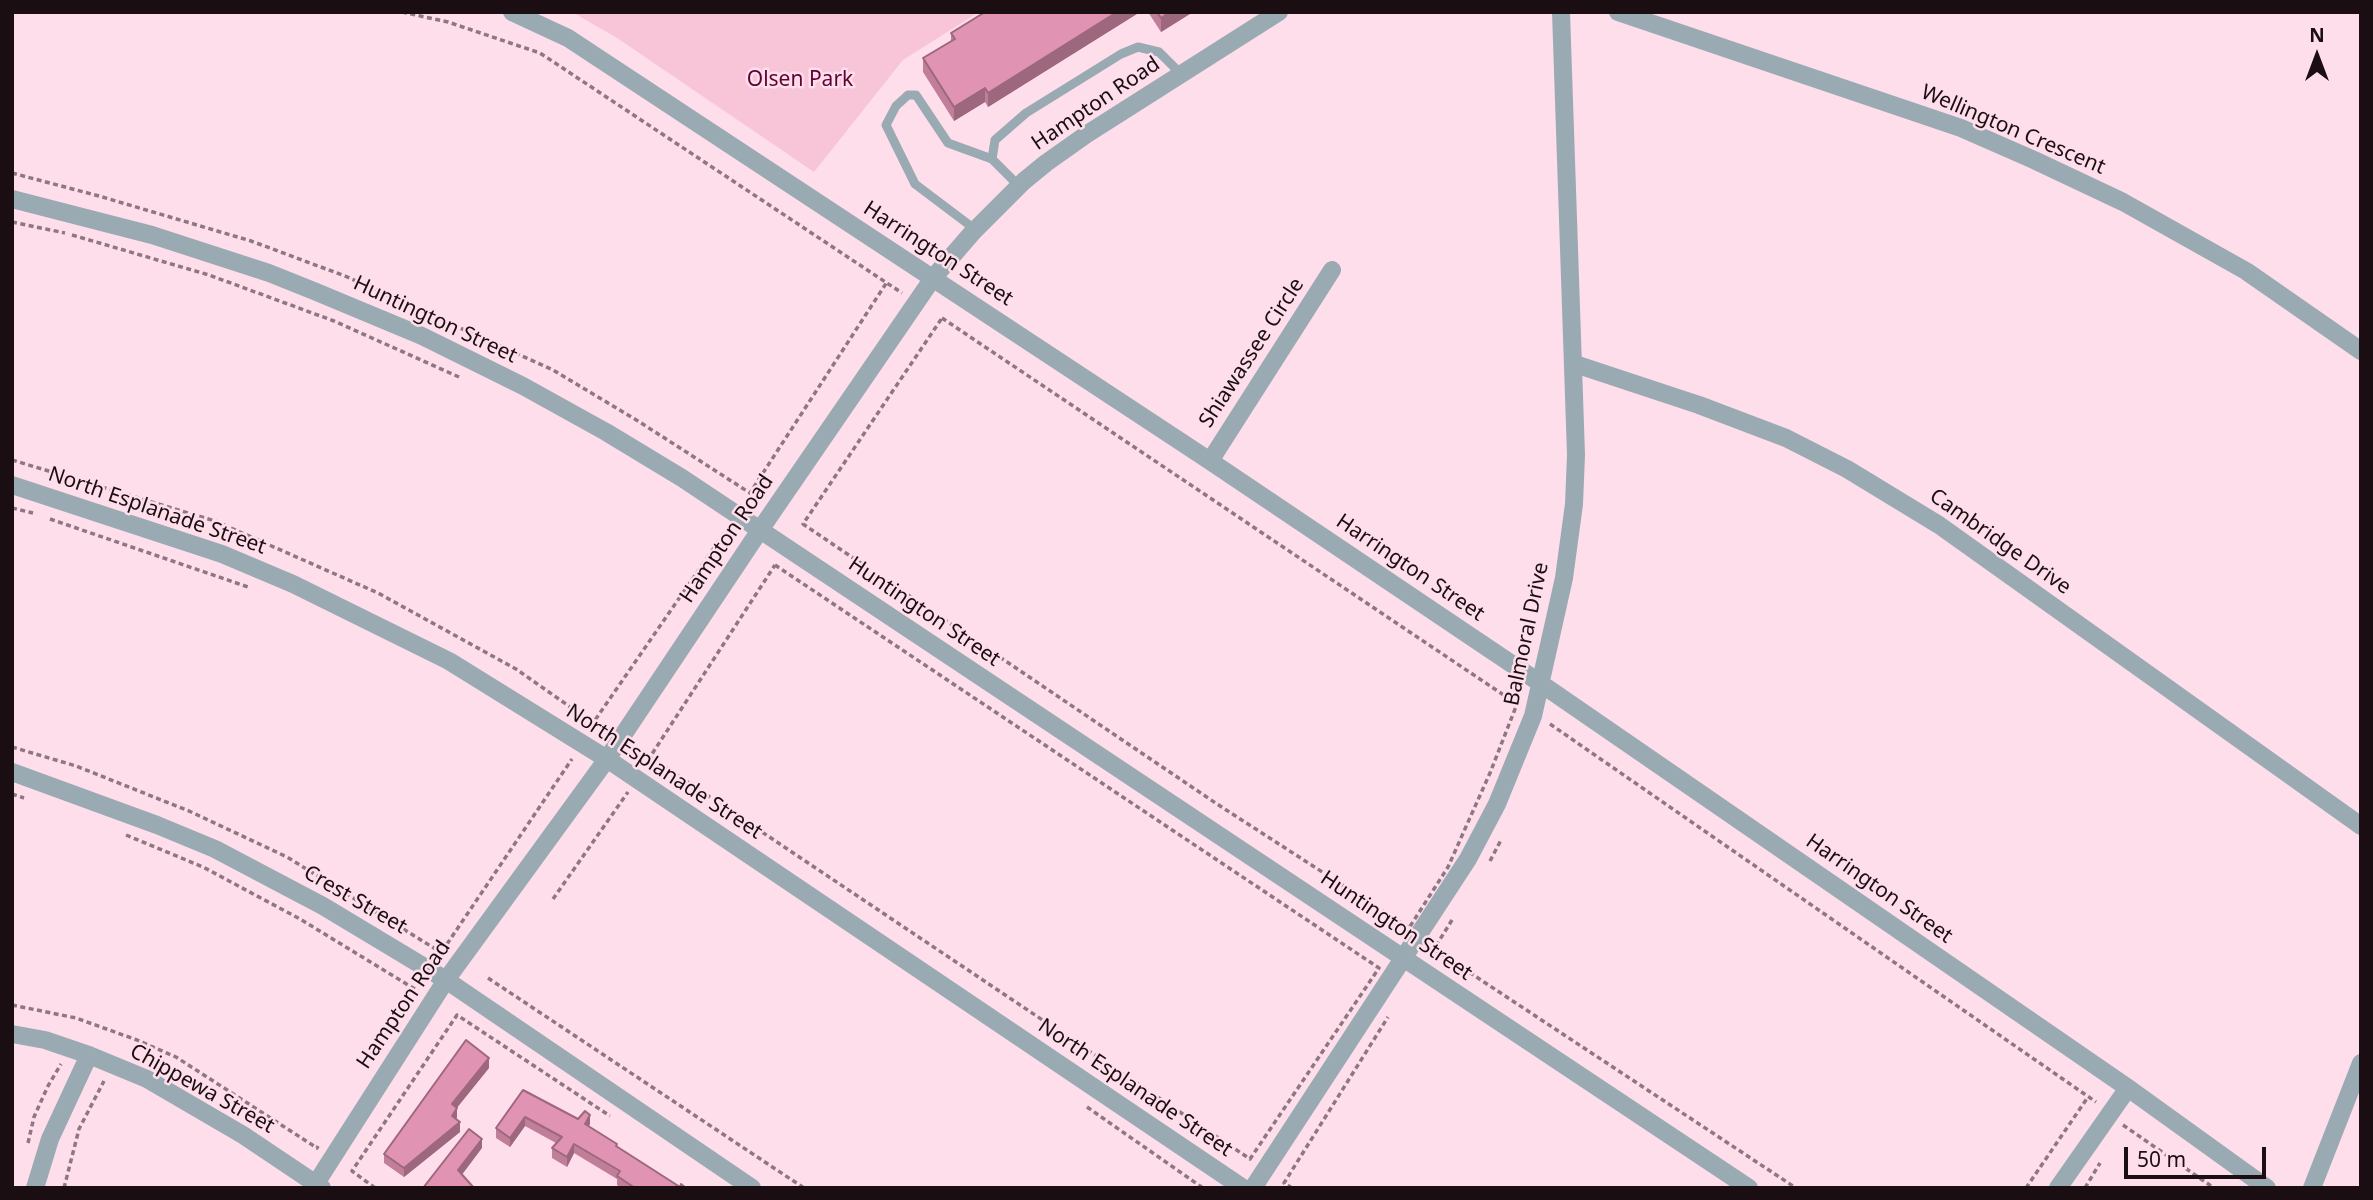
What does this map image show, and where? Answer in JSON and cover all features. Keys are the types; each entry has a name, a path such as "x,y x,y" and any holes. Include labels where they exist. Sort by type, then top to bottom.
{"street":[{"name":"Harrington Street","path":"512,12 568,38 1210,461 1540,683 2128,1088 2267,1188"},
{"name":"Hampton Road","path":"317,1186 446,980 607,759 933,278 1019,186 1087,134 1279,12"},
{"name":"Balmoral Drive","path":"1252,1188 1468,859 1497,804 1533,716 1564,578 1574,504 1575,364 1562,12"},
{"name":"Wellington Crescent","path":"1618,12 1961,128 2034,160 2123,202 2223,257 2361,351"},
{"name":"Huntington Street","path":"12,199 126,228 218,256 314,291 422,336 523,386 606,432 682,478 1749,1188"},
{"name":"Shiawassee Circle","path":"1210,461 1332,270"},
{"name":"Cambridge Drive","path":"1575,364 1699,405 1786,438 1847,469 1939,525 2361,826"},
{"name":"North Esplanade Street","path":"12,485 222,554 293,584 449,662 607,759 1243,1188"},
{"name":"Crest Street","path":"12,772 145,820 215,849 323,906 446,980 752,1188"},
{"name":"Chippewa Street","path":"12,1034 45,1040 147,1079 317,1186"},
{"path":"35,1188 50,1139 89,1055"},
{"path":"2312,1188 2361,1063"},
{"path":"2058,1188 2128,1088"}],"lane":[{"path":"992,159 995,140 1026,113 1121,54 1138,47 1159,52 1181,74"},
{"path":"975,230 915,184 886,125 896,106 908,95 916,95 948,143 992,159 1019,186"}],"path":[{"path":"402,12 448,22 540,53 904,294"},
{"path":"12,173 251,242 345,276 553,370 750,492 887,282"},
{"path":"12,222 68,234 209,275 334,321 471,382"},
{"path":"942,318 1517,704 1448,867 1409,928 1205,796 803,524 942,318"},
{"path":"12,508 35,513"},
{"path":"48,518 263,592"},
{"path":"593,723 727,528"},
{"path":"775,565 1379,968 1250,1160 650,757 775,565"},
{"path":"1549,723 2100,1105"},
{"path":"12,747 76,766 176,806 287,857 442,953 572,759 561,752"},
{"path":"553,899 629,792"},
{"path":"12,794 34,800"},
{"path":"116,831 203,867 276,906 420,993"},
{"path":"1489,861 1501,839"},
{"path":"1455,916 1434,949 1796,1188"},
{"path":"488,978 804,1188"},
{"path":"12,1005 76,1018 137,1040 176,1057 317,1148 324,1137"},
{"path":"1292,1188 1284,1182 1395,1007"},
{"path":"375,1188 352,1171 457,1015 617,1120"},
{"path":"64,1188 79,1129 105,1078 108,1079"},
{"path":"2026,1188 2088,1097"},
{"path":"1084,1105 1203,1188"},
{"path":"2122,1124 2214,1188"}],"green space":[{"name":"Olsen Park","path":"572,12 979,12 903,60 814,172 617,38"}],"building":[{"path":"985,12 1117,12 988,93 985,88 954,107 923,58 955,39 951,33"},
{"path":"1157,12 1170,12 1161,18"},
{"path":"466,1040 489,1058 452,1104 457,1108 452,1116 460,1122 404,1168 384,1154"},
{"path":"523,1090 578,1119 585,1111 590,1115 585,1124 680,1187 681,1184 686,1188 635,1188 617,1176 620,1171 574,1144 567,1157 552,1148 562,1137 525,1117 510,1138 496,1128"},
{"path":"469,1129 482,1139 458,1170 474,1188 423,1188"}]}
